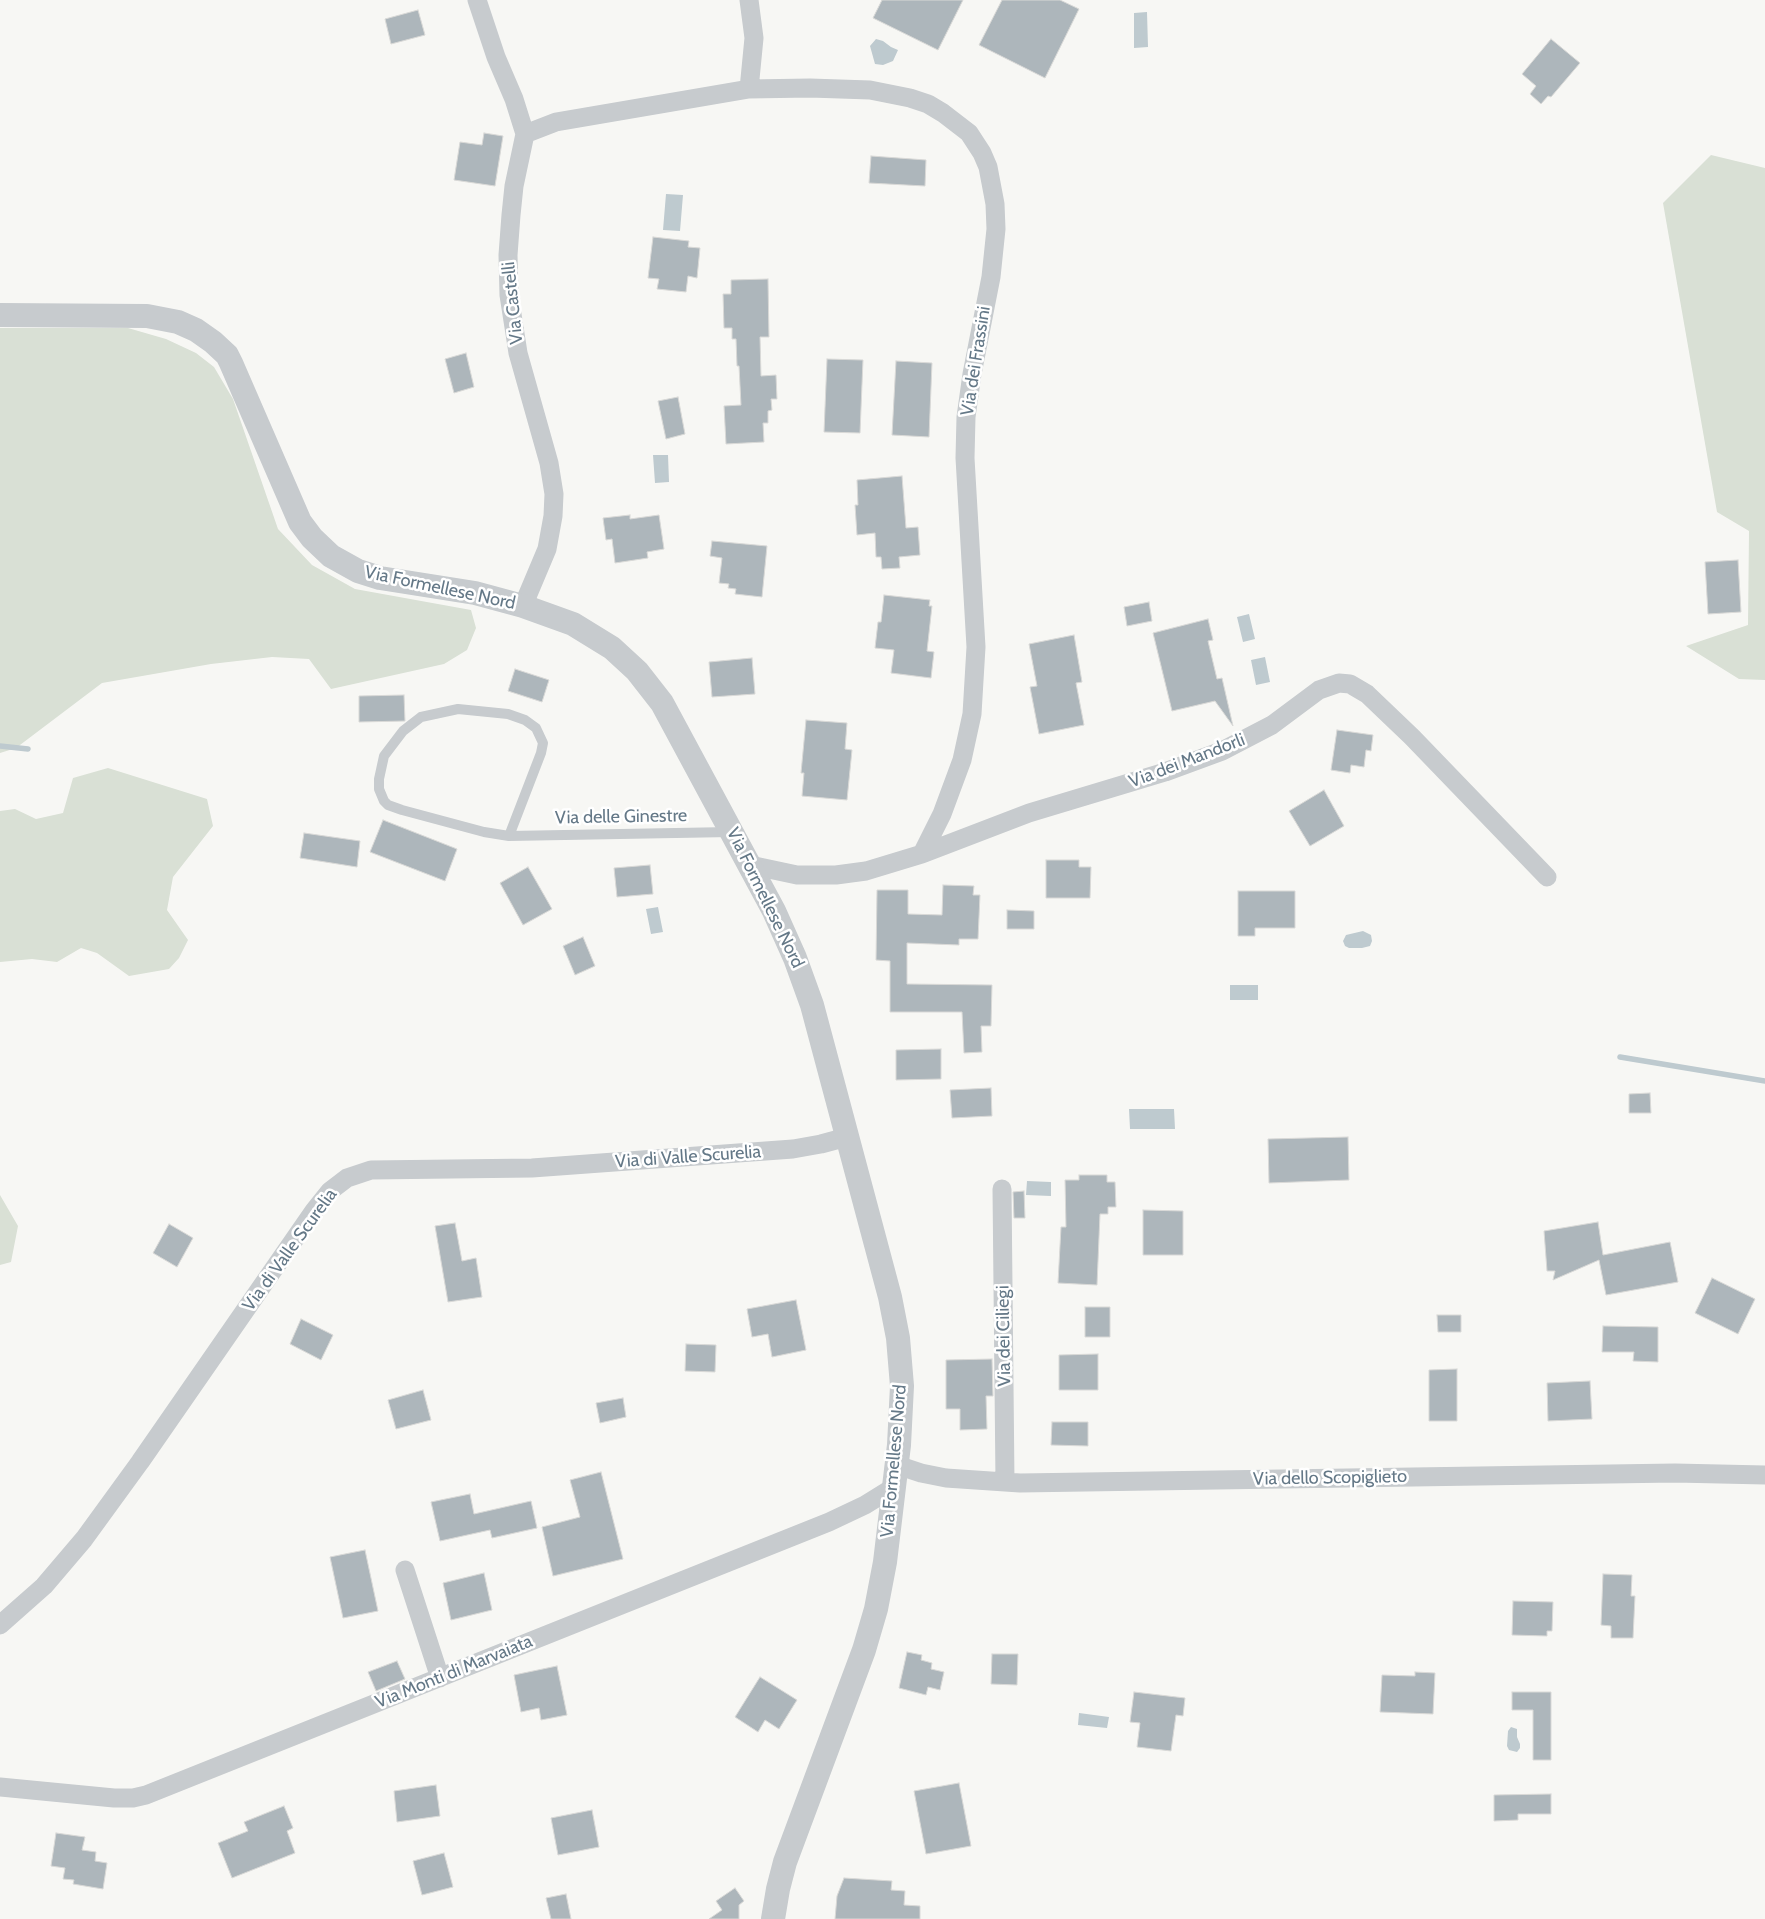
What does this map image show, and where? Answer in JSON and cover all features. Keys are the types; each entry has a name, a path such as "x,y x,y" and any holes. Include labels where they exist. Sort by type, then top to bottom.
{"street":[{"name":"Via Castelli","path":"476,0 496,57 516,104 525,134 515,180 511,215 508,255 509,296 520,362 549,463 554,504 547,549 523,606"},
{"path":"749,0 754,44 749,89"},
{"name":"Via dei Frassini","path":"525,134 556,122 749,89 810,88 870,90 920,101 944,113 969,133 982,153 990,174 996,216 995,254 972,374 965,434 976,630 975,682 972,714 966,744 939,822 922,854"},
{"name":"Via Formellese Nord","path":"0,315 147,316 168,319 196,330 220,348 236,371 297,516 321,548 350,567 380,578 475,593 559,618 583,629 612,648 637,671 671,717 774,911 802,975 847,1137 890,1297 898,1338 902,1386 901,1430 883,1576 868,1640 785,1862 773,1919"},
{"name":"Via dei Mandorli","path":"750,865 797,875 847,874 874,869 922,854 1029,813 1165,772 1222,751 1272,724 1319,690 1339,683 1350,684 1367,694 1412,737 1547,877"},
{"name":"Via di Valle Scurelia","path":"0,1625 44,1586 84,1538 140,1462 308,1219 330,1191 347,1178 371,1170 532,1168 793,1149 847,1137"},
{"name":"Via dei Ciliegi","path":"1002,1189 1005,1482"},
{"name":"Via dello Scopiglieto","path":"895,1476 1005,1482 1675,1473 1765,1475"},
{"name":"Via Monti di Marvaiata","path":"0,1787 114,1798 138,1797 829,1522 865,1505 895,1476"},
{"path":"405,1570 440,1678"}],"lane":[{"name":"Via delle Ginestre","path":"509,836 541,753 543,743 536,728 525,720 508,714 458,709 421,717 403,730 389,747 380,769 379,789 384,801 388,805 402,810 484,832 509,836 732,832"}],"shaded area":[{"path":"1147,12 1148,47 1134,48 1134,13"},
{"path":"876,39 898,50 893,61 883,65 875,64 870,46"},
{"path":"1711,155 1765,168 1765,680 1739,679 1686,646 1748,625 1749,531 1717,512 1663,203"},
{"path":"666,194 683,195 680,231 663,230"},
{"path":"0,328 128,328 166,339 196,353 214,367 233,399 278,529 312,565 355,589 471,610 476,628 467,650 444,664 331,689 309,659 272,657 211,664 102,683 16,748 0,753"},
{"path":"653,455 668,455 669,482 655,483"},
{"path":"1249,614 1255,639 1243,642 1237,617"},
{"path":"1265,657 1270,682 1256,685 1251,660"},
{"path":"108,768 207,799 213,826 173,877 167,910 188,940 179,958 169,969 129,976 97,953 81,948 57,962 32,959 0,962 0,811 15,809 36,819 63,813 73,778"},
{"path":"658,907 663,932 651,934 646,909"},
{"path":"1363,931 1371,935 1372,941 1370,946 1349,948 1345,946 1343,941 1346,935"},
{"path":"1230,985 1258,985 1258,1000 1230,1000"},
{"path":"1129,1109 1174,1109 1175,1129 1130,1129"},
{"path":"1027,1181 1051,1182 1051,1196 1026,1195"},
{"path":"0,1195 18,1226 11,1262 0,1265"},
{"path":"1079,1713 1109,1717 1107,1728 1078,1725"},
{"path":"1511,1727 1517,1729 1520,1748 1517,1752 1509,1750 1507,1746 1508,1731"}],"building":[{"path":"882,0 963,0 938,50 873,18"},
{"path":"1002,0 1060,0 1079,9 1045,78 979,45"},
{"path":"418,10 425,35 391,44 385,19"},
{"path":"1551,39 1580,63 1551,97 1548,96 1541,104 1530,94 1536,86 1522,74"},
{"path":"484,133 503,136 495,186 454,180 460,142 482,145"},
{"path":"871,156 926,160 925,186 869,183"},
{"path":"653,237 689,241 688,247 700,248 697,278 688,276 686,292 657,289 659,279 648,278"},
{"path":"768,279 769,337 760,337 761,376 776,375 777,399 771,399 772,410 768,411 768,423 763,423 764,442 726,444 724,406 741,405 736,339 732,339 732,328 724,328 723,294 731,294 731,280"},
{"path":"466,353 474,387 454,393 445,359"},
{"path":"827,359 863,360 860,433 824,432"},
{"path":"896,361 932,363 929,437 892,435"},
{"path":"678,397 685,434 666,439 658,401"},
{"path":"902,476 906,528 918,527 920,555 899,557 900,568 882,569 881,557 876,557 875,533 857,535 855,505 858,505 857,480"},
{"path":"630,515 630,519 659,515 664,549 647,552 648,558 615,563 612,539 606,540 603,518"},
{"path":"712,541 767,546 762,597 735,594 736,589 728,588 729,584 719,583 722,558 710,556"},
{"path":"1738,560 1741,612 1708,614 1705,562"},
{"path":"884,595 930,600 929,606 932,606 927,651 934,652 931,678 891,673 894,650 875,648 878,622 881,622"},
{"path":"1149,602 1152,621 1127,626 1124,607"},
{"path":"1208,619 1213,640 1208,641 1217,679 1222,678 1233,726 1215,701 1172,711 1153,633"},
{"path":"1074,635 1082,682 1076,683 1084,725 1039,734 1030,687 1037,686 1029,644"},
{"path":"752,658 755,694 712,697 709,662"},
{"path":"515,669 549,680 542,702 508,691"},
{"path":"404,695 405,721 359,722 359,696"},
{"path":"806,720 847,723 845,749 852,750 847,800 802,796 804,773 801,773"},
{"path":"1337,730 1373,735 1371,751 1366,750 1364,767 1351,765 1350,773 1331,770"},
{"path":"1324,790 1344,826 1310,846 1289,811"},
{"path":"383,820 457,849 445,881 370,852"},
{"path":"304,833 360,841 357,867 300,858"},
{"path":"1046,860 1079,860 1079,867 1091,867 1090,898 1046,898"},
{"path":"650,865 653,894 617,897 614,868"},
{"path":"528,867 552,909 523,925 500,883"},
{"path":"943,885 974,886 973,895 980,895 978,939 959,939 959,945 907,943 907,984 992,985 991,1026 981,1026 982,1052 964,1053 962,1012 890,1012 890,961 876,960 877,890 908,890 908,914 942,915"},
{"path":"1238,891 1295,891 1295,928 1255,928 1255,936 1238,936"},
{"path":"1007,910 1034,911 1034,929 1007,929"},
{"path":"583,937 595,966 575,975 563,946"},
{"path":"941,1049 941,1079 896,1080 896,1050"},
{"path":"991,1088 992,1116 952,1118 950,1090"},
{"path":"1650,1093 1651,1113 1629,1113 1629,1094"},
{"path":"1348,1137 1349,1180 1269,1183 1268,1139"},
{"path":"1079,1175 1107,1175 1107,1182 1115,1182 1116,1207 1108,1207 1108,1214 1100,1214 1097,1285 1058,1283 1061,1227 1066,1227 1065,1180 1079,1180"},
{"path":"1024,1191 1025,1218 1014,1218 1013,1192"},
{"path":"1143,1210 1183,1211 1183,1255 1143,1255"},
{"path":"1598,1222 1603,1255 1670,1242 1678,1282 1606,1295 1599,1260 1553,1280 1555,1271 1547,1271 1544,1231"},
{"path":"455,1223 462,1261 476,1258 482,1297 448,1302 435,1226"},
{"path":"169,1224 193,1238 177,1267 153,1253"},
{"path":"1712,1278 1755,1299 1738,1334 1695,1313"},
{"path":"796,1300 806,1350 772,1357 768,1334 752,1337 747,1309"},
{"path":"1085,1307 1110,1307 1110,1337 1085,1337"},
{"path":"1437,1315 1461,1315 1461,1332 1438,1332"},
{"path":"301,1319 333,1335 321,1360 290,1344"},
{"path":"1603,1326 1658,1327 1658,1362 1633,1361 1634,1352 1602,1352"},
{"path":"686,1344 716,1345 715,1372 685,1371"},
{"path":"1098,1354 1098,1390 1059,1390 1059,1355"},
{"path":"992,1359 993,1396 986,1396 987,1429 960,1430 960,1409 946,1409 946,1360"},
{"path":"1457,1369 1457,1421 1429,1421 1429,1370"},
{"path":"1590,1381 1592,1419 1548,1421 1547,1383"},
{"path":"423,1390 431,1420 396,1429 388,1400"},
{"path":"623,1398 626,1417 600,1423 596,1403"},
{"path":"1052,1422 1088,1422 1088,1446 1051,1445"},
{"path":"601,1472 623,1559 553,1576 542,1527 580,1517 570,1480"},
{"path":"470,1494 474,1514 531,1501 537,1528 492,1538 490,1530 440,1541 431,1502"},
{"path":"365,1550 378,1611 343,1618 330,1557"},
{"path":"484,1573 492,1610 451,1620 443,1583"},
{"path":"1603,1574 1632,1575 1631,1596 1635,1596 1633,1638 1611,1638 1611,1626 1601,1625"},
{"path":"1513,1601 1553,1602 1552,1631 1547,1631 1547,1636 1512,1635"},
{"path":"907,1652 922,1655 921,1660 932,1663 931,1669 944,1672 940,1690 928,1687 926,1695 899,1688"},
{"path":"992,1654 1018,1654 1017,1685 991,1684"},
{"path":"397,1661 405,1679 376,1691 368,1672"},
{"path":"557,1666 567,1715 541,1720 539,1708 521,1712 514,1675"},
{"path":"1415,1672 1435,1673 1433,1714 1380,1712 1382,1675 1415,1676"},
{"path":"760,1677 797,1700 779,1729 765,1720 758,1732 735,1717"},
{"path":"1134,1692 1185,1698 1183,1716 1176,1715 1171,1751 1137,1747 1140,1723 1130,1722"},
{"path":"1512,1692 1551,1692 1551,1760 1533,1760 1533,1710 1512,1710"},
{"path":"959,1783 971,1846 926,1854 914,1791"},
{"path":"436,1785 440,1816 397,1822 394,1791"},
{"path":"1551,1794 1551,1814 1518,1814 1518,1820 1494,1821 1494,1795"},
{"path":"284,1806 293,1828 287,1831 295,1853 232,1878 218,1843 248,1831 244,1822"},
{"path":"592,1810 599,1847 558,1855 551,1818"},
{"path":"56,1833 85,1837 82,1850 96,1852 95,1861 107,1863 103,1889 73,1884 74,1880 63,1879 65,1868 51,1866"},
{"path":"444,1853 453,1887 422,1895 413,1861"},
{"path":"844,1878 892,1881 891,1890 905,1891 904,1905 920,1906 920,1919 835,1919 837,1896"},
{"path":"735,1888 744,1901 739,1905 739,1919 709,1919 722,1910 716,1901"},
{"path":"566,1894 571,1919 551,1919 546,1898"}],"waterway":[{"path":"0,746 28,749"},
{"path":"1620,1057 1765,1081"}]}
